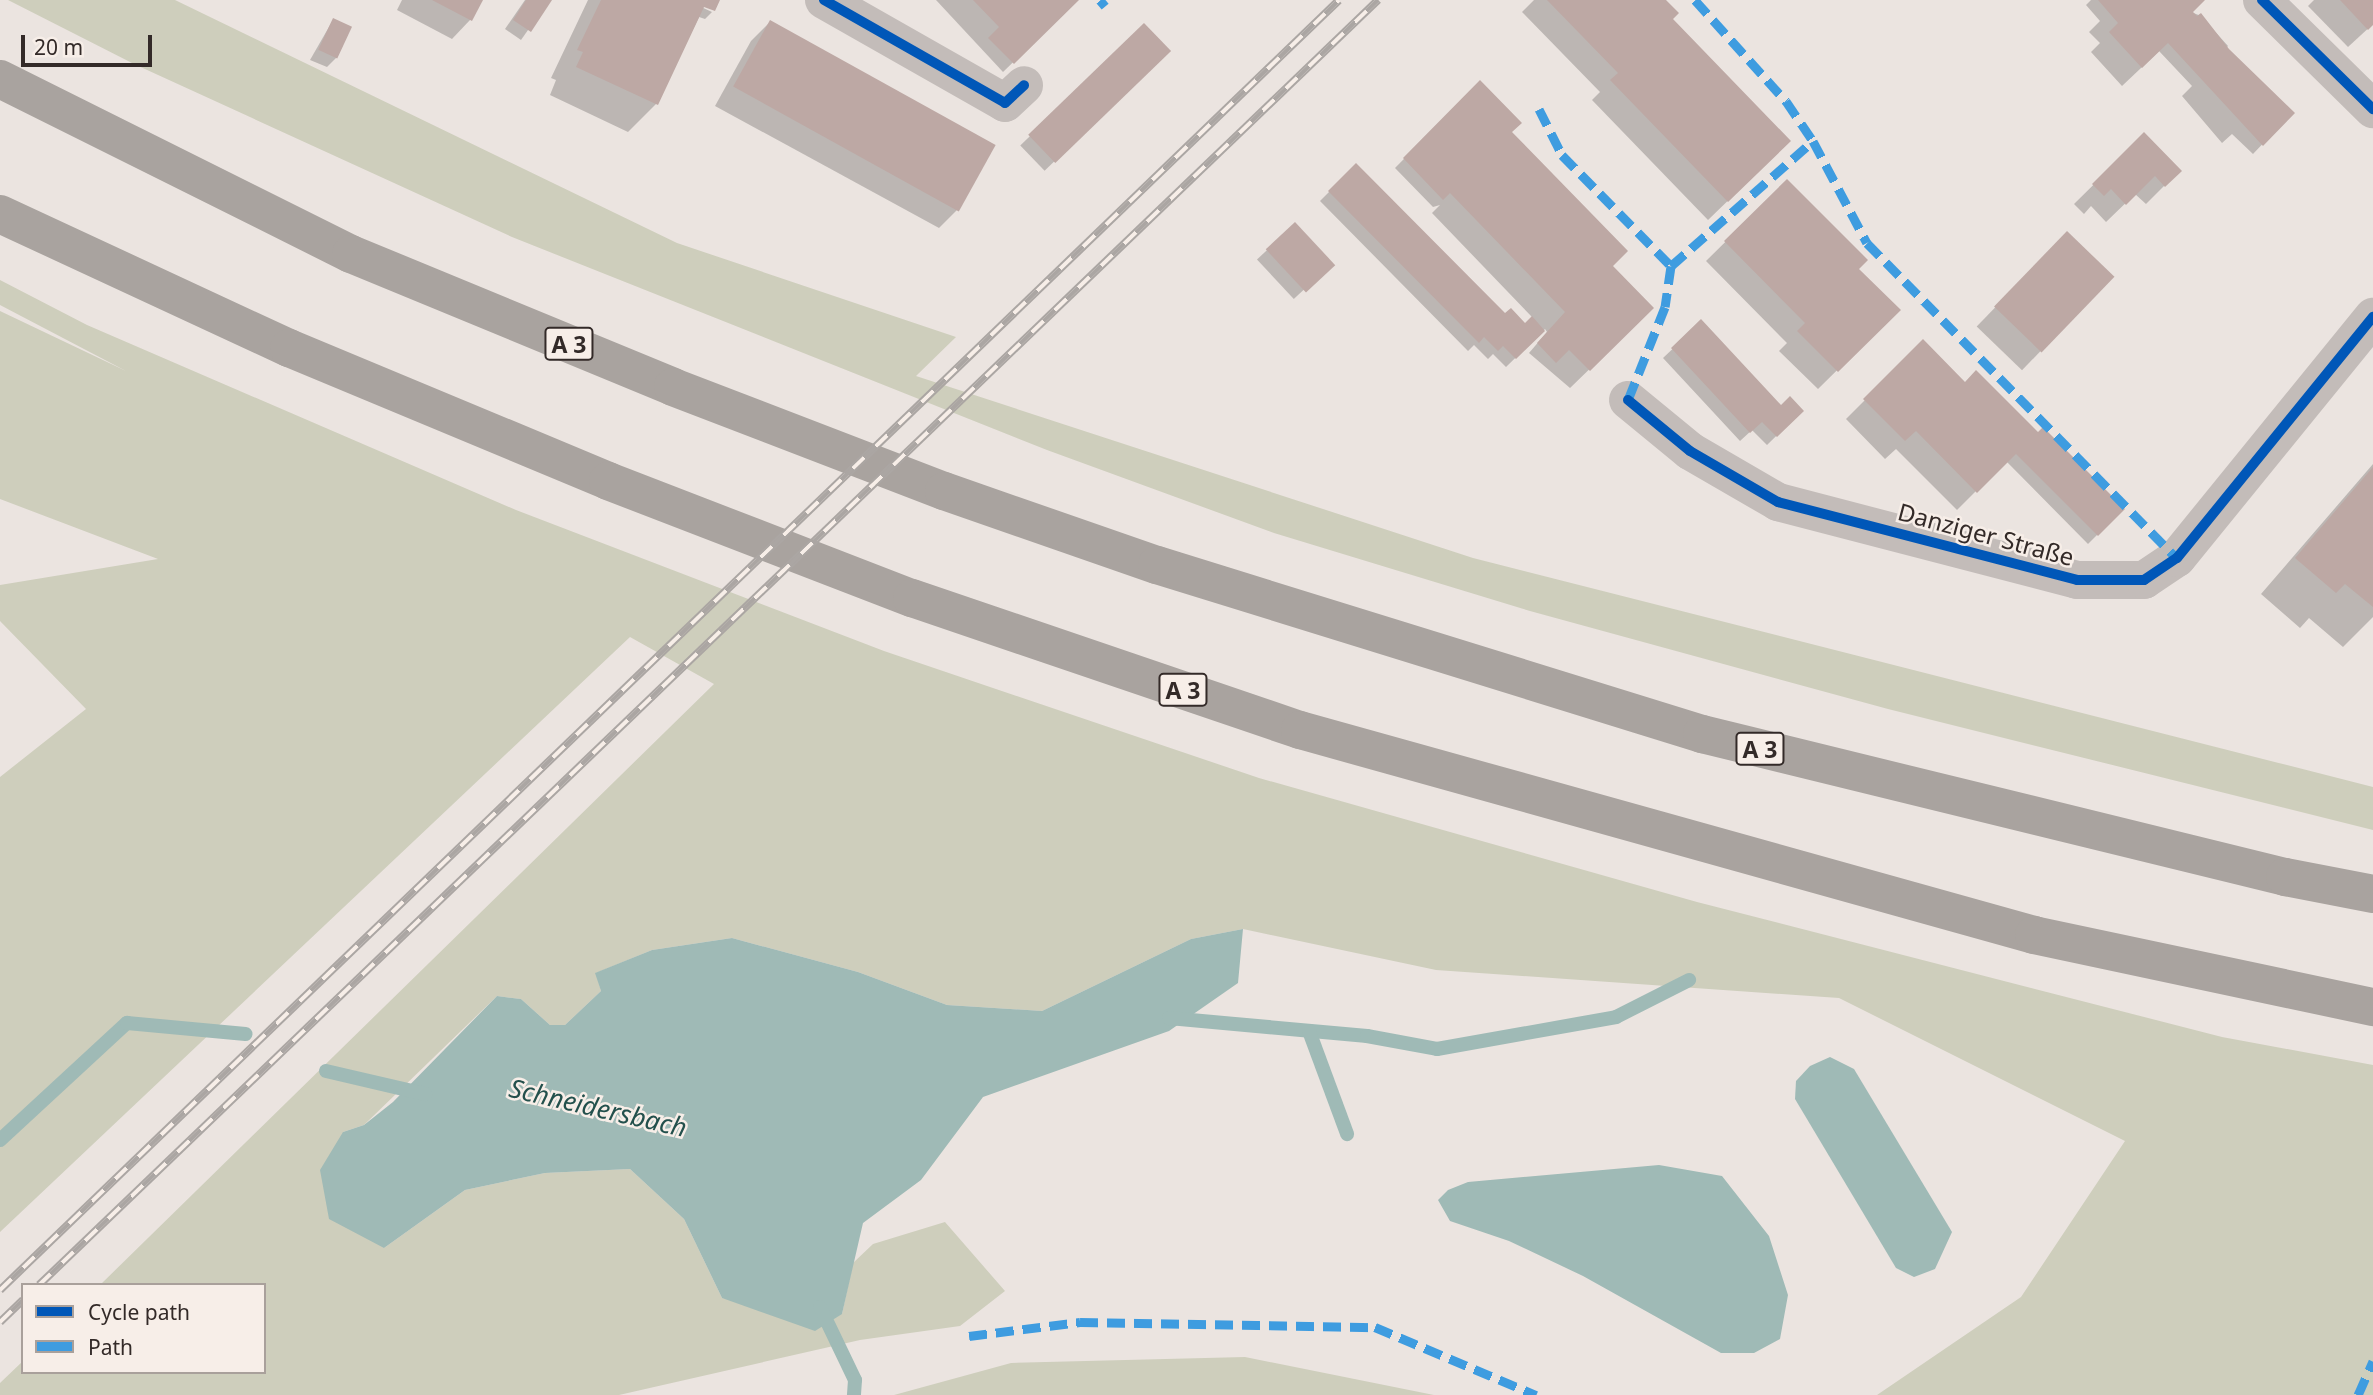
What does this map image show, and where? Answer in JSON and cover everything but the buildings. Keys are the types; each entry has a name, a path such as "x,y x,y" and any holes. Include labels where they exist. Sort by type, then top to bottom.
{"highway":[{"name":"A 3","path":"0,79 351,254 673,387 944,491 1131,557 1702,734 2285,877 2373,894"},
{"name":"A 3","path":"0,214 289,348 608,481 912,598 1300,730 2034,935 2373,1007"}],"street":[{"path":"824,0 1005,103 1024,85"},
{"path":"2262,0 2373,109"},
{"name":"Danziger Straße","path":"1628,400 1690,451 1778,502 2077,580 2144,580 2177,558 2373,317"}],"green space":[{"path":"8,0 175,0 677,243 956,337 916,376 1473,558 2373,787 2373,830 1888,709 1530,611 1274,533 1047,450 512,237 134,64"},
{"path":"0,280 87,325 516,510 884,651 1259,778 1697,902 2222,1037 2373,1065 2373,1395 1877,1395 2021,1297 2125,1141 1839,998 1436,970 1243,929 1191,939 1042,1011 947,1005 858,972 732,938 652,950 596,973 601,991 565,1025 550,1025 521,999 497,996 364,1125 343,1132 384,1248 465,1190 545,1173 630,1169 684,1219 722,1298 842,1314 853,1263 873,1244 945,1222 1005,1291 960,1326 860,1340 619,1395 0,1395 0,1383 21,1363 21,1374 266,1374 266,1283 102,1283 714,684 630,637 0,1232 0,777 86,709 0,621 0,585 158,559 0,499 0,311 126,371 0,305"},
{"path":"1245,1357 1434,1395 894,1395 1011,1363"}],"water":[{"path":"1243,929 1238,983 1169,1031 983,1097 921,1180 863,1223 842,1314 815,1331 722,1298 684,1219 630,1169 545,1173 465,1190 384,1248 329,1219 320,1170 343,1132 364,1125 393,1102 497,996 521,999 550,1025 565,1025 601,991 595,973 652,950 732,938 858,972 947,1005 1042,1011 1191,939"},
{"path":"1830,1057 1854,1069 1952,1232 1935,1269 1914,1277 1896,1268 1795,1099 1796,1081 1810,1066"},
{"path":"1659,1165 1722,1176 1769,1236 1788,1295 1780,1339 1754,1353 1721,1353 1583,1276 1509,1241 1450,1221 1438,1200 1448,1190 1468,1182"}],"waterway":[{"path":"1169,1018 1367,1036 1437,1049 1616,1017 1689,980"},
{"name":"Schneidersbach","path":"0,1140 127,1023 245,1034"},
{"path":"1309,1031 1347,1134"},
{"name":"Schneidersbach","path":"326,1071 425,1094"},
{"name":"Schneidersbach","path":"820,1307 855,1380 854,1395"}],"railway":[{"path":"0,1290 1339,0"},
{"path":"41,1283 1378,0"},
{"path":"0,1322 21,1302"}],"marked path":[{"path":"1100,0 1105,6"},
{"path":"1695,0 1786,101 1813,141 1867,243 2177,558"},
{"path":"1539,109 1562,155 1671,266 1665,307 1628,400"},
{"path":"1671,266 1813,141"},
{"path":"969,1336 1080,1322 1375,1327 1536,1395"},
{"path":"2358,1395 2373,1361"}],"cycle path":[{"path":"824,0 1005,103 1024,85"},
{"path":"2262,0 2373,109"},
{"path":"1628,400 1690,451 1778,502 2077,580 2144,580 2177,558 2373,317"}]}
